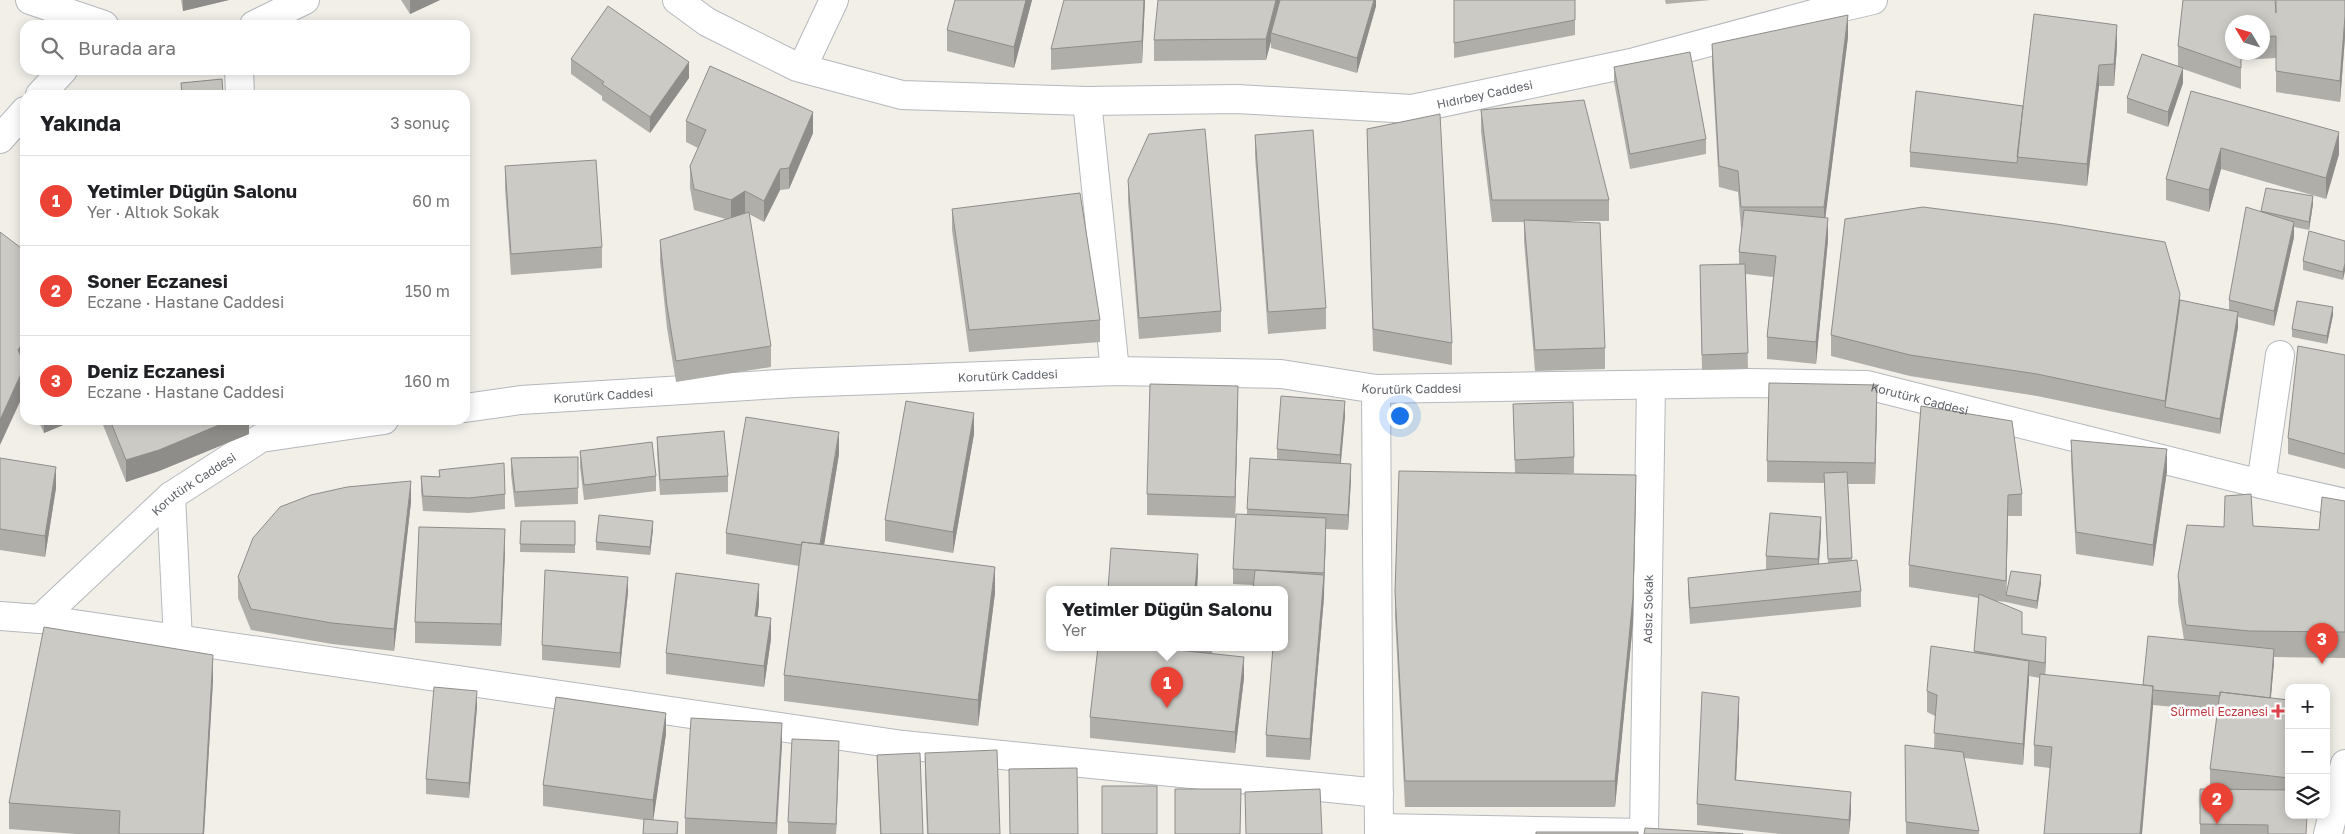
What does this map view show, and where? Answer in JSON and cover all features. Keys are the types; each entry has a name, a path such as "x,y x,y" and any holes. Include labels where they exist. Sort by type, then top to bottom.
{"street":[{"path":"30,0 89,20"},
{"path":"264,20 305,0"},
{"name":"Hıdırbey Caddesi","path":"677,0 707,22 802,68 902,95 1087,101 1237,99 1412,109 1631,62 1813,14 1874,0"},
{"path":"802,68 834,0"},
{"path":"44,90 58,75"},
{"path":"239,75 240,90"},
{"path":"1087,101 1114,371"},
{"path":"0,139 20,117"},
{"path":"2261,484 2280,355"},
{"name":"Korutürk Caddesi","path":"470,407 521,400 795,383 1114,371 1281,374 1376,389 1748,383 1867,386 2261,484 2345,502"},
{"name":"Adsız Sokak","path":"1650,834 1651,385"},
{"path":"1376,389 1379,831 1650,834"},
{"name":"Korutürk Caddesi","path":"40,619 171,496 260,429 315,425"},
{"path":"171,496 178,640"},
{"path":"0,616 40,619 903,745 1379,793"},
{"path":"2328,834 2345,764"}],"building":[{"path":"955,0 1026,0 1014,47 947,30"},
{"path":"1064,0 1144,0 1142,41 1051,49"},
{"path":"1158,0 1276,0 1266,39 1154,40"},
{"path":"1280,0 1374,0 1357,58 1271,33"},
{"path":"1454,0 1575,0 1575,20 1454,43"},
{"path":"2183,0 2275,0 2276,13 2276,0 2345,0 2340,81 2276,71 2276,36 2270,36 2270,15 2225,15 2225,60 2241,60 2241,68 2178,46"},
{"path":"608,6 689,62 650,117 602,84 604,82 571,59"},
{"path":"2034,14 2117,25 2114,64 2099,65 2087,164 2017,157"},
{"path":"1848,15 1824,207 1741,207 1738,171 1719,166 1712,44"},
{"path":"1690,52 1706,139 1630,154 1614,67"},
{"path":"2142,54 2183,68 2168,112 2127,98"},
{"path":"710,66 813,112 789,168 780,169 764,201 745,191 731,200 694,189 690,166 706,130 686,121"},
{"path":"222,79 223,90 182,90 181,83"},
{"path":"1916,91 2023,106 2017,163 1910,152"},
{"path":"2191,91 2339,132 2326,178 2221,148 2209,190 2166,179"},
{"path":"1584,100 1609,200 1492,200 1481,110"},
{"path":"1440,114 1452,343 1373,329 1367,129"},
{"path":"1205,129 1221,311 1139,318 1128,180 1149,134"},
{"path":"1313,130 1326,308 1268,312 1255,135"},
{"path":"596,160 602,247 511,254 505,166"},
{"path":"2266,188 2313,196 2309,222 2261,211"},
{"path":"1080,193 1100,320 969,330 952,209"},
{"path":"1923,207 2056,224 2165,242 2180,294 2165,401 2037,374 1910,355 1831,335 1845,219"},
{"path":"2246,207 2294,222 2274,311 2229,300"},
{"path":"1744,210 1828,218 1816,342 1767,337 1776,256 1739,252"},
{"path":"749,212 771,346 676,361 667,306 660,240"},
{"path":"1524,220 1600,223 1605,348 1535,350"},
{"path":"2309,231 2345,241 2343,272 2303,261"},
{"path":"0,232 20,247 20,347 18,350 20,354 20,376 0,420"},
{"path":"1745,264 1748,353 1702,355 1700,265"},
{"path":"2180,300 2238,312 2220,419 2165,407"},
{"path":"2297,301 2333,307 2327,336 2292,329"},
{"path":"2298,346 2345,355 2345,454 2288,438"},
{"path":"1769,383 1877,385 1875,463 1767,461"},
{"path":"1150,384 1238,386 1235,497 1147,494"},
{"path":"1281,396 1345,401 1340,455 1277,449"},
{"path":"906,401 974,413 953,532 885,520"},
{"path":"1573,402 1574,457 1515,460 1513,404"},
{"path":"1921,406 2012,421 2022,494 2008,495 2006,581 1909,565"},
{"path":"746,417 839,432 820,544 802,542 801,545 726,533"},
{"path":"112,425 219,425 159,450 126,460"},
{"path":"724,431 728,476 660,480 657,437"},
{"path":"2071,440 2167,449 2153,545 2076,532"},
{"path":"652,442 656,476 584,485 580,451"},
{"path":"578,457 578,488 515,492 511,458"},
{"path":"0,458 56,467 45,536 0,529"},
{"path":"1250,458 1351,464 1348,515 1247,509"},
{"path":"504,463 505,494 469,498 423,496 421,476 440,477 439,470"},
{"path":"1399,471 1636,475 1633,597 1615,781 1405,781 1395,592"},
{"path":"1847,472 1852,558 1828,559 1824,473"},
{"path":"411,481 394,629 332,623 251,609 238,577 253,538 280,507 311,495 347,487"},
{"path":"2251,494 2253,526 2319,530 2322,497 2345,501 2345,632 2250,631 2186,625 2178,576 2187,525 2224,527 2225,496"},
{"path":"1770,513 1821,517 1818,559 1766,556"},
{"path":"1236,514 1326,518 1324,573 1233,569"},
{"path":"599,515 653,521 650,547 596,542"},
{"path":"521,521 575,521 575,545 520,544"},
{"path":"419,527 505,529 501,624 415,622"},
{"path":"802,542 995,567 978,700 784,675"},
{"path":"1111,548 1198,554 1195,586 1108,586"},
{"path":"1857,560 1861,591 1690,608 1688,578"},
{"path":"545,570 628,577 620,653 542,645"},
{"path":"1255,570 1324,575 1310,739 1266,735 1273,651 1288,651 1288,586 1253,586"},
{"path":"2011,571 2041,575 2037,601 2006,595"},
{"path":"676,573 759,584 755,616 771,618 764,666 666,653"},
{"path":"1979,594 2022,612 2022,634 2046,637 2045,663 1974,651"},
{"path":"44,627 213,655 203,834 119,834 120,811 9,803"},
{"path":"2148,636 2274,649 2270,698 2220,692 2220,696 2153,690 2153,686 2143,685"},
{"path":"1931,646 2029,661 2023,744 1934,733 1937,695 1927,691"},
{"path":"1098,651 1187,651 1244,657 1235,732 1090,717"},
{"path":"2040,674 2153,686 2140,834 2044,834 2052,747 2034,745"},
{"path":"434,687 477,691 469,783 426,779"},
{"path":"1702,692 1739,697 1735,780 1851,792 1849,820 1697,804"},
{"path":"2220,692 2285,700 2285,778 2210,769"},
{"path":"556,697 666,713 653,800 543,785"},
{"path":"691,718 782,723 776,823 685,818"},
{"path":"792,739 839,741 836,824 788,822"},
{"path":"1905,745 1963,752 1979,831 1906,822"},
{"path":"997,750 1000,834 928,834 925,753"},
{"path":"920,753 923,834 881,834 877,755"},
{"path":"1077,768 1078,834 1010,834 1009,769"},
{"path":"1102,786 1157,786 1157,834 1102,834"},
{"path":"1175,789 1241,789 1240,834 1175,834"},
{"path":"1320,789 1322,834 1246,834 1245,792"},
{"path":"2200,789 2285,790 2285,819 2307,819 2306,834 2268,834 2268,825 2200,824"},
{"path":"644,819 678,822 677,834 643,834"},
{"path":"1645,828 1743,834 1644,834"},
{"path":"1536,832 1638,832 1638,834 1536,834"}],"place":[{"name":"Deniz Eczanesi","path":"2322,664"},
{"name":"Yetimler Düğün Salonu","path":"1167,708"},
{"name":"Sürmeli Eczanesi","path":"2278,711"},
{"name":"Soner Eczanesi","path":"2217,824"}]}
